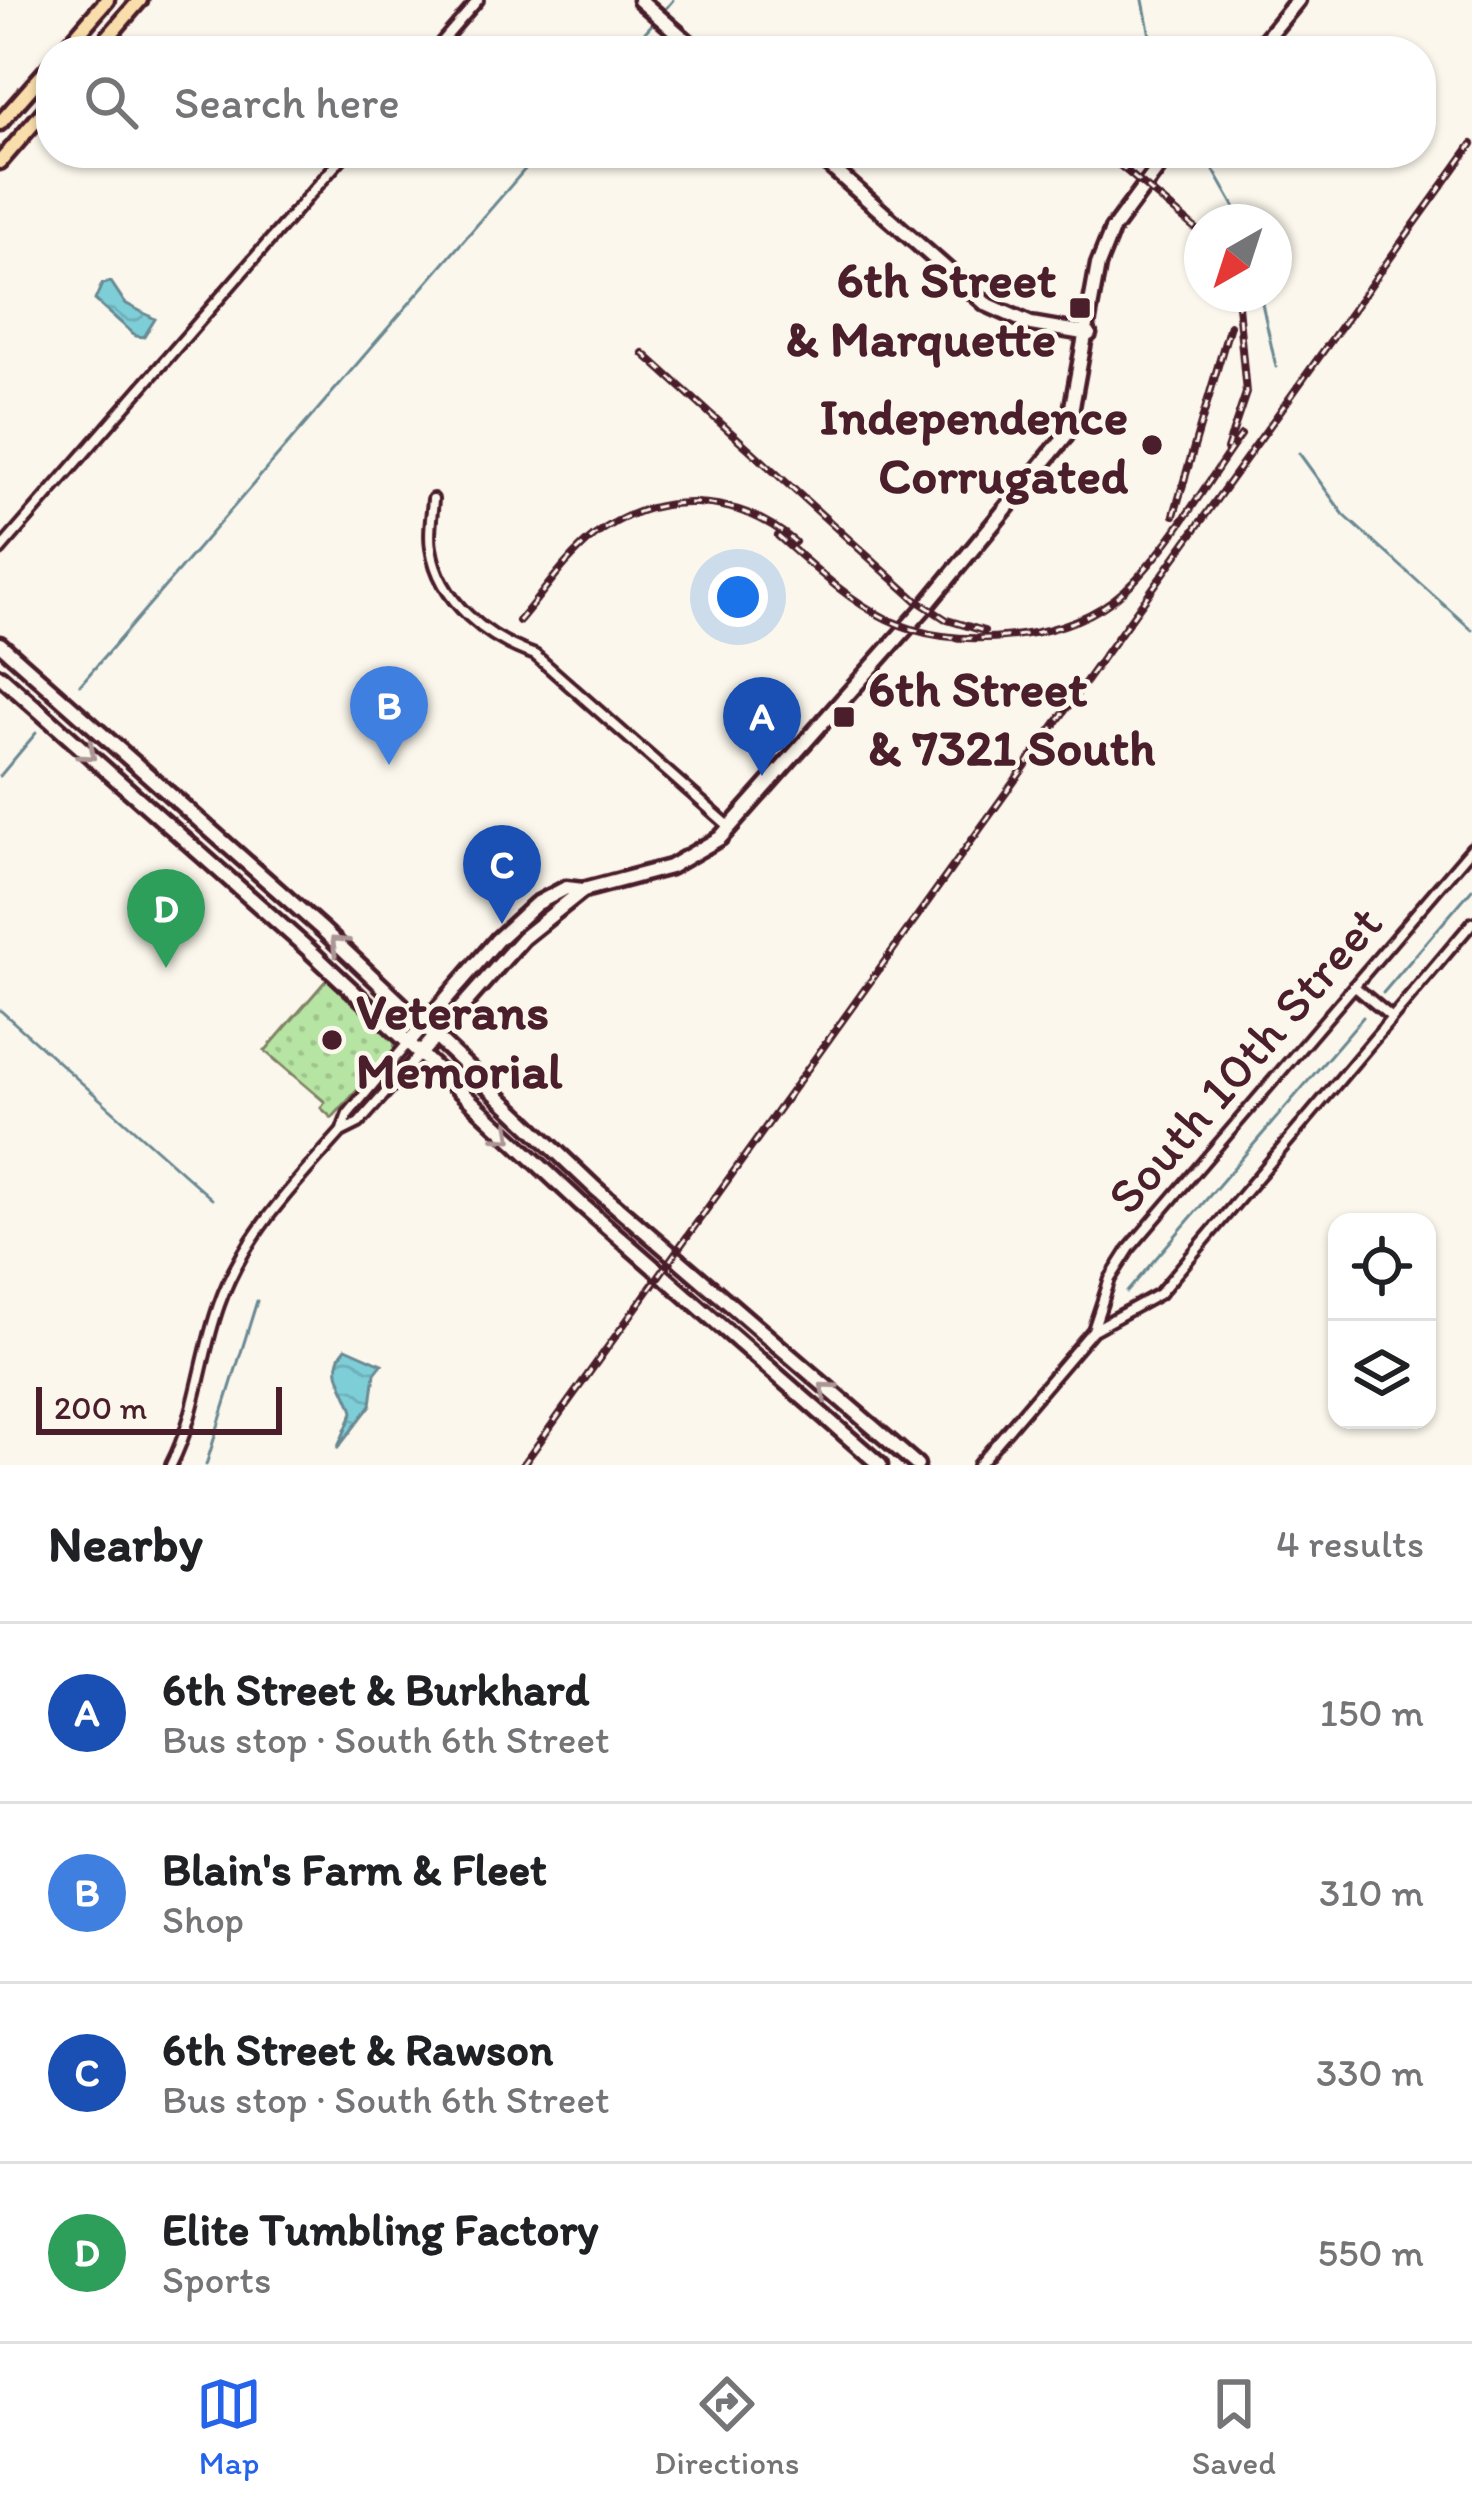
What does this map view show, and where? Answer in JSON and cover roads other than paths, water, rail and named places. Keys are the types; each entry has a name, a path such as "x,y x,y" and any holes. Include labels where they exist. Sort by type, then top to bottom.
{"main road":[{"path":"76,36 107,0"},
{"path":"109,36 140,0"},
{"path":"1268,36 1298,0"},
{"path":"645,4 681,36"},
{"path":"0,123 36,82"},
{"path":"0,162 36,120"},
{"path":"832,168 986,304 1030,324 1089,334"},
{"path":"408,1042 523,914 566,888 583,890 684,862 732,828 1067,434 1098,266 1112,230 1158,168"},
{"path":"0,644 424,1024 655,1241 917,1465"},
{"path":"0,676 615,1234 880,1465"},
{"path":"151,809 167,792"},
{"path":"420,1054 523,938 583,890"}],"street":[{"path":"447,36 478,0"},
{"path":"0,550 333,168"},
{"path":"433,499 430,550 454,599 477,627 503,644 535,655 732,828"},
{"name":"South 10th Street","path":"1093,1330 1110,1279 1129,1249 1472,848"},
{"name":"South 10th Street","path":"978,1465 1093,1330 1159,1294 1472,923"},
{"path":"1354,986 1390,1016"},
{"path":"171,1465 233,1271 268,1217 341,1132 348,1114 408,1042"},
{"path":"341,1132 359,1123 420,1054"}],"water":[{"path":"111,282 125,303 155,319 144,337 136,336 95,300 102,284"},
{"path":"346,1348 382,1364 375,1373 371,1405 337,1449 353,1412 338,1372"}],"waterway":[{"path":"661,14 673,0"},
{"path":"1143,0 1150,36"},
{"path":"642,36 655,21"},
{"path":"80,685 526,168"},
{"path":"1212,168 1233,204"},
{"path":"1264,312 1276,367"},
{"path":"1299,453 1344,515 1472,630"},
{"path":"0,776 36,733"},
{"path":"1383,993 1472,889"},
{"path":"0,1010 212,1199"},
{"path":"1127,1292 1363,1017"},
{"path":"206,1465 257,1301"}],"railway":[{"path":"523,1465 1472,144"},
{"path":"1123,168 1184,219"},
{"path":"1227,449 1246,393 1239,312"},
{"path":"1174,515 1230,325"},
{"path":"643,353 916,600 947,620 984,631"},
{"path":"778,536 858,602 911,629 975,638 1044,631 1086,616 1124,591 1171,536 1241,435"},
{"path":"519,621 583,545 643,510 669,504 722,506 748,514 795,542"}],"place":[{"name":"6th Street & Marquette","path":"1080,308"},
{"name":"Independence Corrugated","path":"1152,445"},
{"name":"6th Street & 7321 South","path":"844,717"},
{"name":"Blain's Farm & Fleet","path":"389,765"},
{"name":"6th Street & Burkhard","path":"762,776"},
{"name":"6th Street & Rawson","path":"502,924"},
{"name":"Elite Tumbling Factory","path":"166,968"},
{"name":"Veterans Memorial","path":"332,1040"}]}
